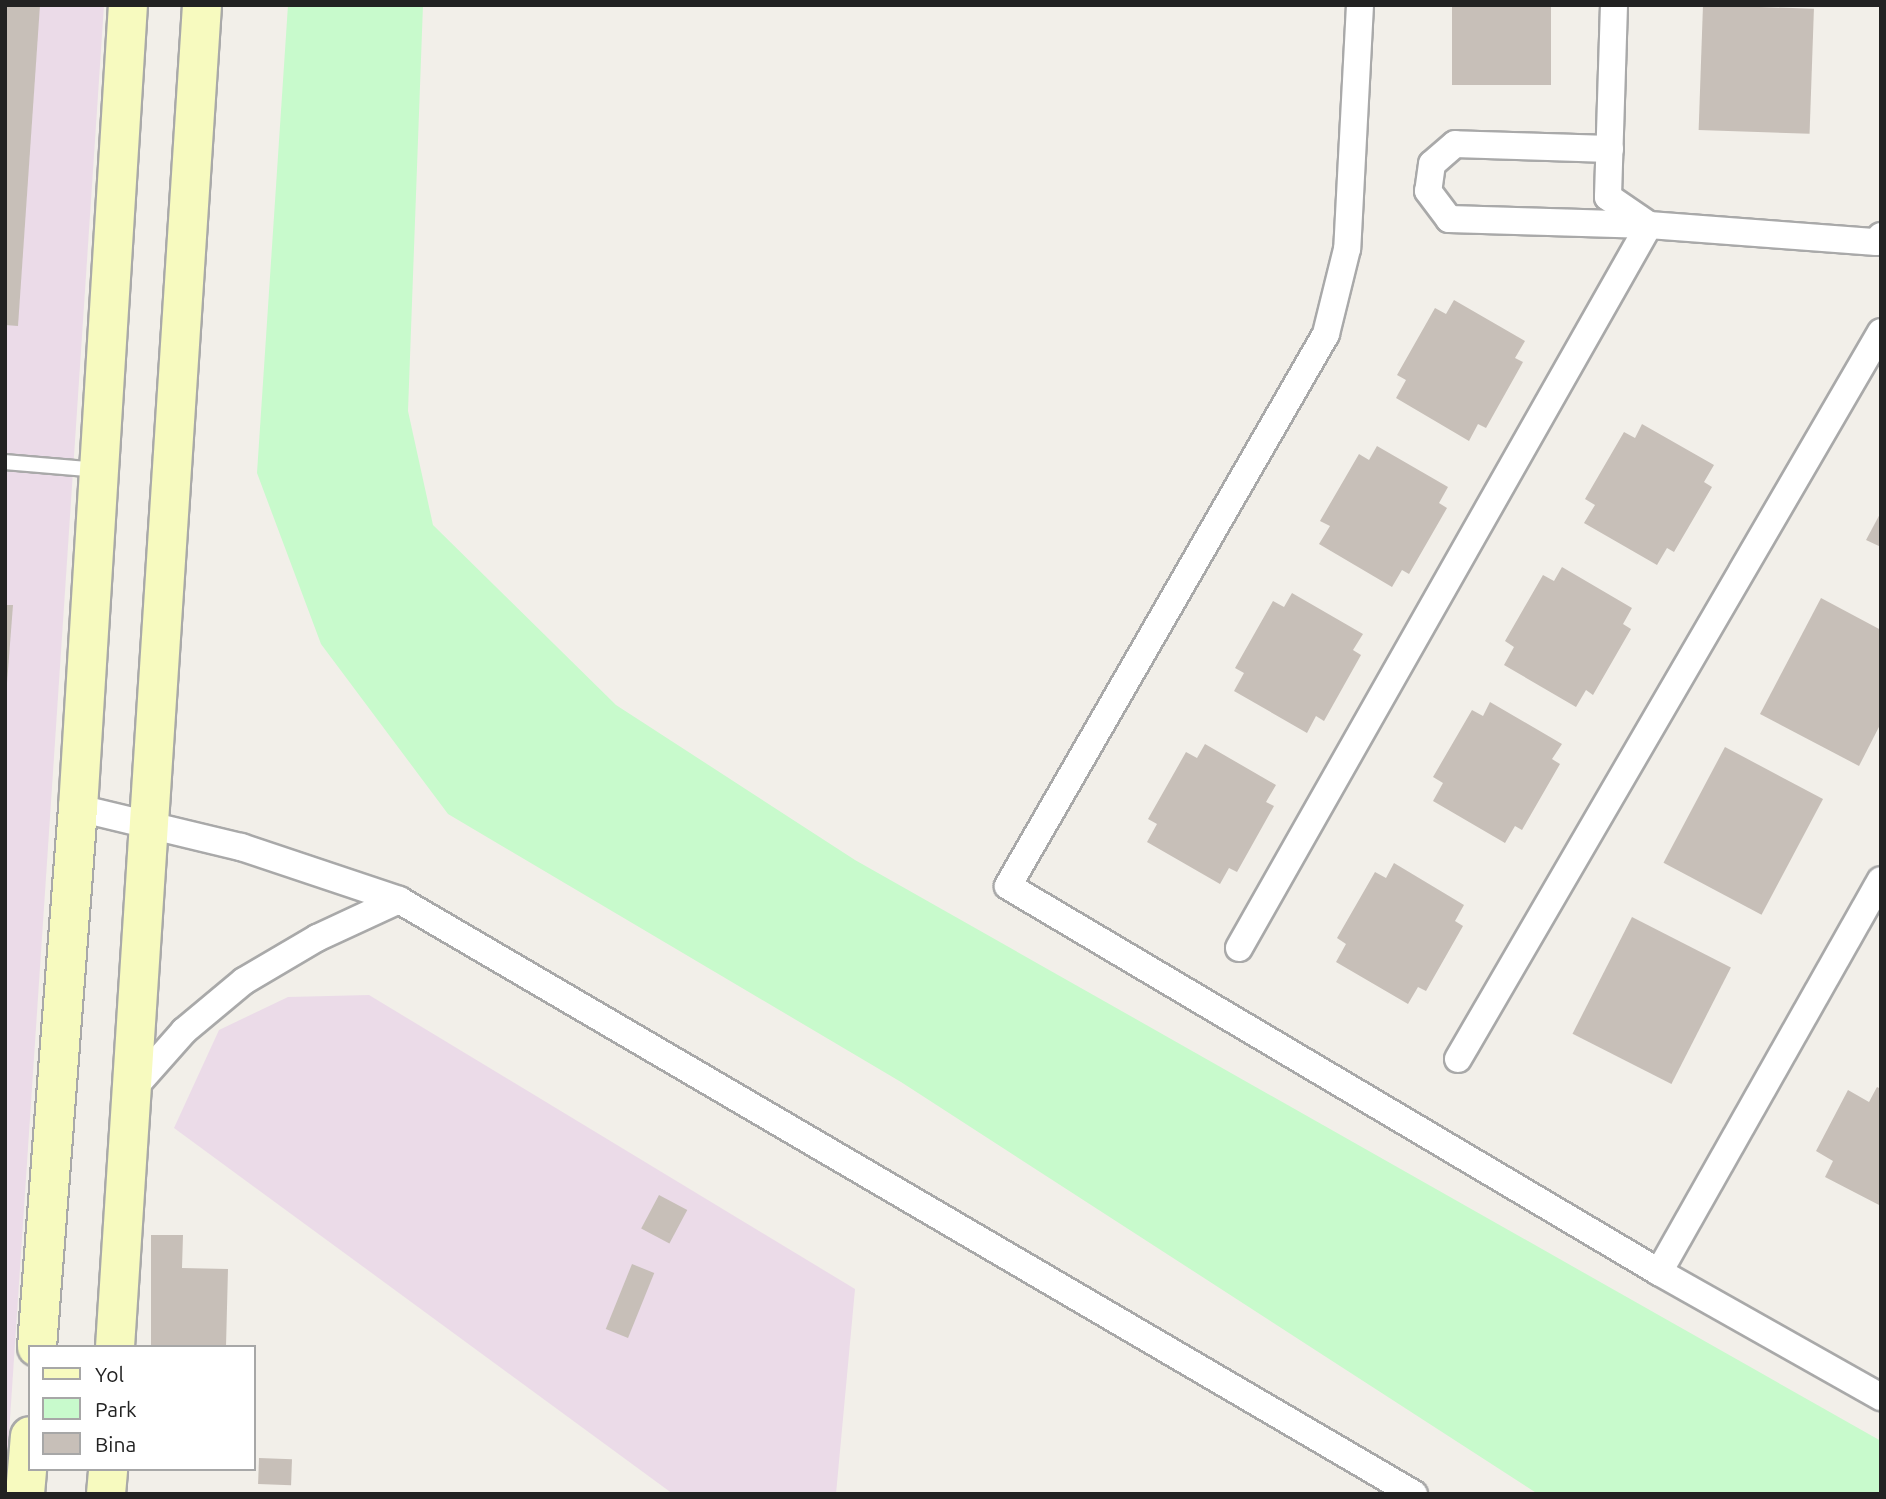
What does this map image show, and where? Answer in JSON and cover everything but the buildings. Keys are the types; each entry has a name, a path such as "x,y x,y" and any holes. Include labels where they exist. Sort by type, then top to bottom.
{"street":[{"path":"37,1345 78,808 128,5"},
{"path":"116,1345 147,824 202,5"},
{"path":"1360,5 1348,248 1326,334 1008,886 1659,1272 1881,1397"},
{"path":"1614,5 1608,197 1649,225"},
{"path":"1610,149 1455,144 1432,164 1428,191 1448,219 1649,225 1879,245"},
{"path":"1239,948 1649,225"},
{"path":"1458,1059 1881,332"},
{"path":"78,808 241,847 399,900 1414,1494"},
{"path":"1659,1272 1881,880"},
{"path":"131,1091 184,1031 244,981 317,938 399,900"},
{"path":"25,1494 28,1459"},
{"path":"106,1494 108,1471"}],"lane":[{"path":"5,462 99,470"}],"shaded area":[{"path":"5,5 104,5 5,1494"},
{"path":"369,995 855,1289 836,1494 673,1494 174,1128 219,1030 288,997"}],"green space":[{"path":"288,5 423,5 408,411 433,525 616,705 855,860 1881,1441 1881,1494 1538,1494 901,1082 448,814 321,644 257,473"}]}
